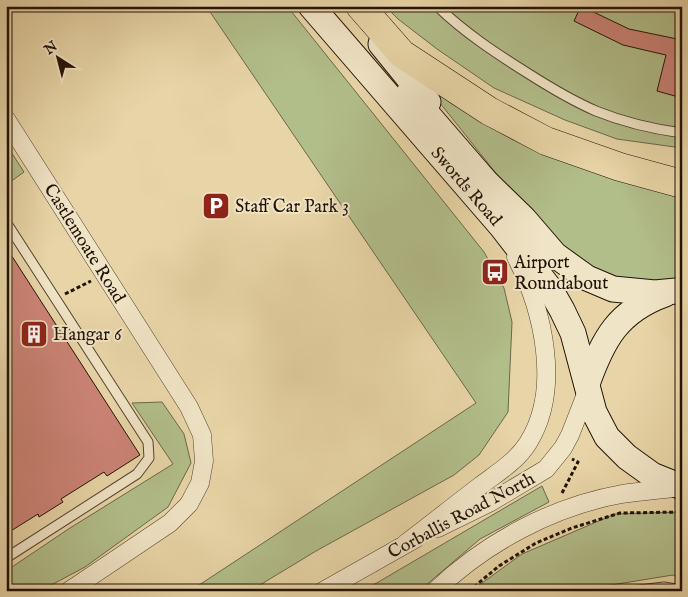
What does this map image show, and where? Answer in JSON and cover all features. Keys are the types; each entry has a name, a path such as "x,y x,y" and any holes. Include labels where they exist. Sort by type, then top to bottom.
{"highway":[{"path":"360,6 402,54 488,111 546,141 620,167 682,184"}],"main road":[{"name":"Swords Road","path":"311,6 511,221 587,278 613,289 655,293 679,291"},
{"name":"Swords Road","path":"334,6 486,182 511,221 535,268 562,310 572,333 588,387"},
{"path":"350,6 492,177 511,221"},
{"path":"679,291 663,295 642,304 624,317 608,336 596,360 588,387 594,412 607,437 627,457 652,475 682,487"}],"street":[{"name":"Castlemoate Road","path":"6,119 189,407 202,435 204,462 200,483 189,504 170,523 69,591"},
{"path":"405,544 511,463 528,443 542,407 547,373 543,334 511,221"},
{"name":"Corballis Road North","path":"323,591 405,544 489,503 546,469 566,442 588,387"},
{"path":"435,591 448,578 483,551 565,509 621,494 682,487"}],"lane":[{"path":"436,6 452,21 498,54 553,89 597,111 653,129 682,133"},
{"path":"6,222 148,442 149,458 137,474 6,558"},
{"path":"631,591 664,587 682,590"}],"path":[{"path":"56,298 88,283"},
{"path":"561,499 560,496 578,462 572,460"},
{"path":"469,591 499,566 536,542 572,528 620,513 682,512"}],"green space":[{"path":"206,6 287,6 484,252 504,288 512,322 508,412 479,455 454,475 316,551 250,591 190,591 476,403"},
{"path":"385,6 682,6 682,148 617,139 565,120 494,88 437,49 398,19"},
{"path":"435,90 452,104 497,127 682,189 682,277 652,283 605,275 556,243 499,177 432,93"},
{"path":"6,144 24,172 6,185"},
{"path":"162,402 184,434 191,463 168,507 85,567 40,591 6,591 6,571 70,528 173,464 132,403"},
{"path":"542,486 549,502 480,539 419,591 363,591"},
{"path":"682,512 682,580 673,575 574,591 471,591 522,554 615,514"}],"building":[{"path":"581,6 629,29 682,40 682,98 657,91 666,55 623,45 574,21"},
{"name":"Hangar 6","path":"6,247 140,455 107,476 104,472 61,499 63,502 39,517 38,514 6,534"}],"place":[{"name":"Staff Car Park 3","path":"216,206"},
{"name":"Airport Roundabout","path":"495,272"},
{"name":"Hangar 6","path":"34,334"}]}
